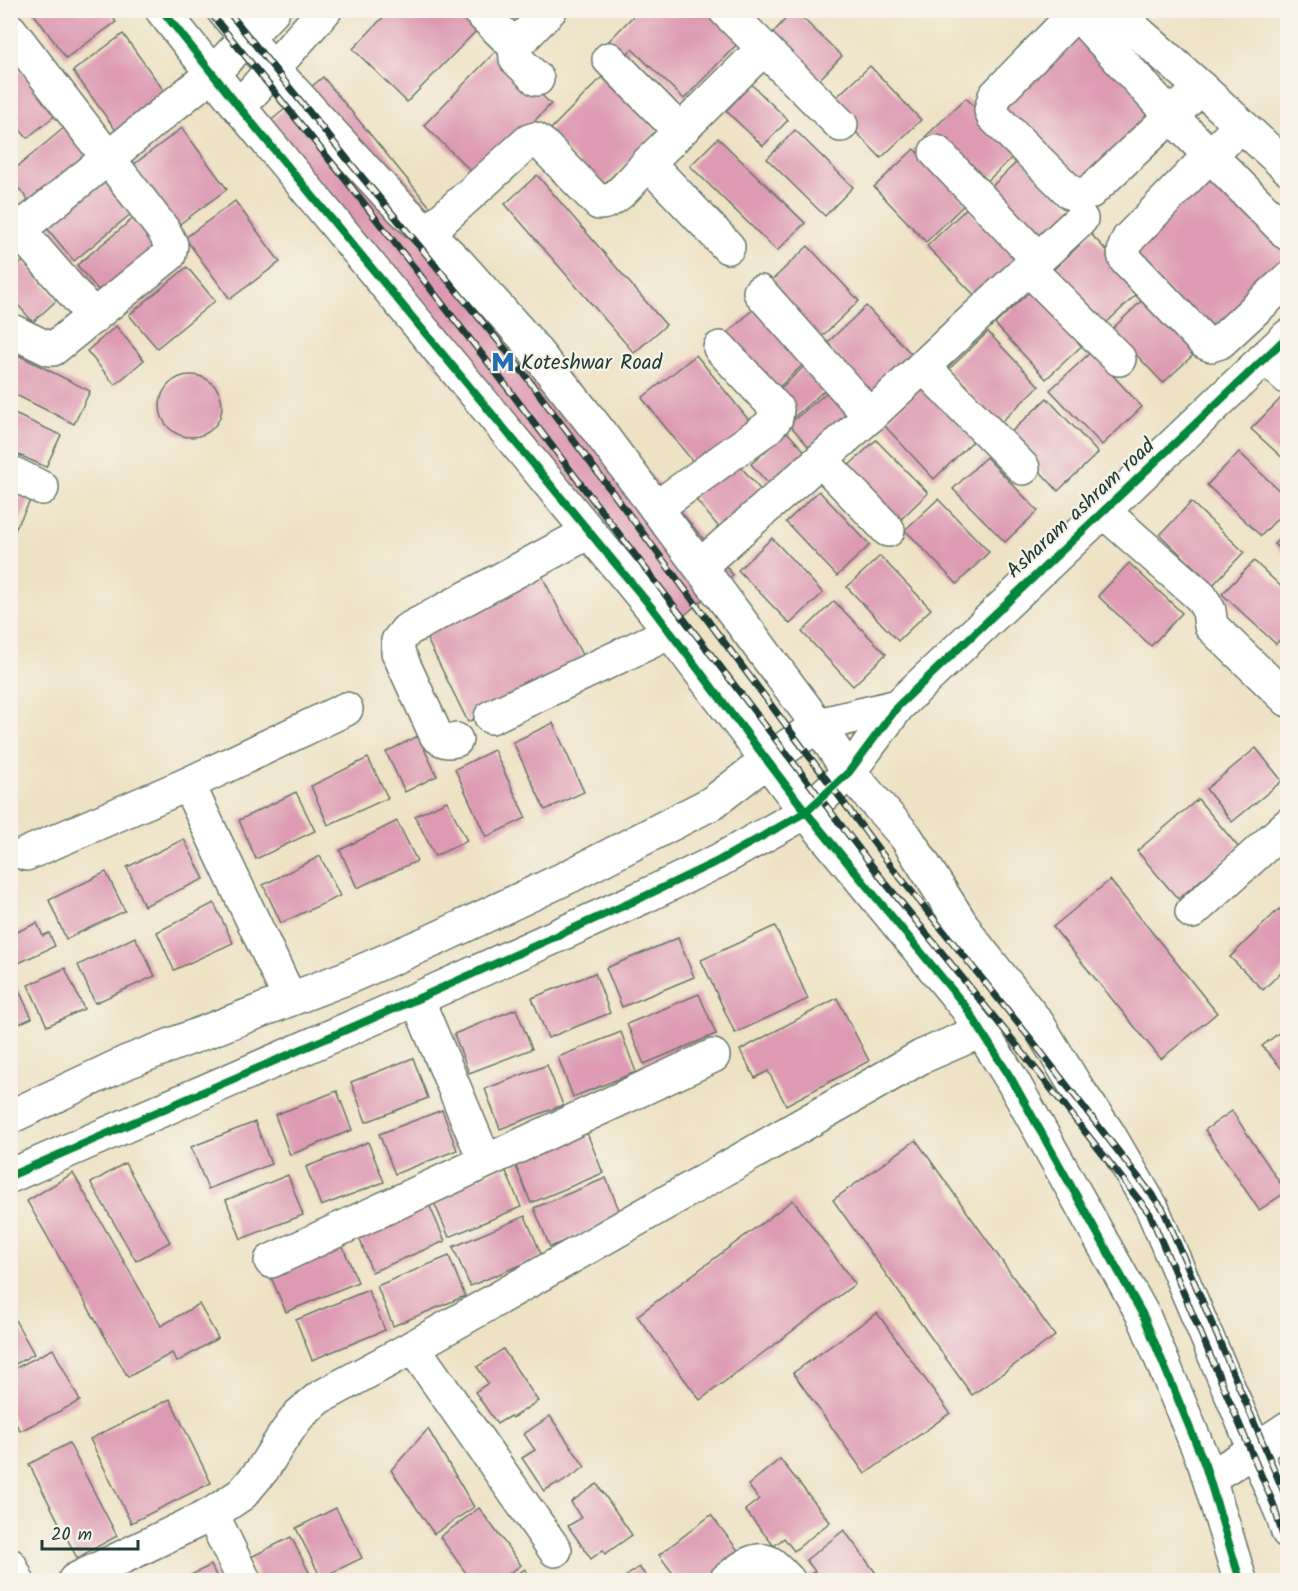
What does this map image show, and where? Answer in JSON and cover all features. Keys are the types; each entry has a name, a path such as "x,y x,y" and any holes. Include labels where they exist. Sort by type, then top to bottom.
{"street":[{"path":"162,10 239,107 671,632 806,812 966,1007 1012,1080 1144,1317 1205,1465 1234,1578"},
{"path":"223,10 273,69 390,197 458,263 525,338 657,508 818,725 849,772 906,837 971,939 1038,1024 1075,1085 1108,1133 1152,1208 1283,1516 1287,1532"},
{"path":"93,317 15,234 213,73 273,10"},
{"path":"239,107 325,10"},
{"path":"478,10 515,46 516,59 537,79"},
{"path":"515,46 550,10"},
{"path":"725,10 841,125"},
{"path":"1113,10 1287,168"},
{"path":"1201,88 1171,116 1090,192 1079,195 1071,193 993,116 991,110 995,96 1070,19 1085,22 1171,116 1209,156 1287,234"},
{"path":"10,30 164,231 171,245 169,255 53,349 10,330"},
{"path":"427,233 529,141 535,139 599,202 606,203 615,198 763,49"},
{"path":"609,59 680,131"},
{"path":"1242,126 1209,156 1129,238 1124,249 1126,260 1204,342 1210,345 1220,342 1287,279"},
{"path":"936,152 1119,359"},
{"path":"648,163 728,246"},
{"path":"700,566 870,416 1081,219"},
{"path":"760,292 870,416"},
{"path":"657,508 767,428 776,418 777,409 720,348"},
{"name":"Asharam ashram road","path":"10,1176 417,999 643,897 718,861 806,812 849,772 898,706 1103,511 1280,357"},
{"path":"923,366 1023,468"},
{"path":"821,460 888,530"},
{"path":"10,472 42,488"},
{"path":"1103,511 1201,597 1209,611 1211,626 1287,699"},
{"path":"456,740 447,742 436,735 398,652 398,641 407,630 589,532"},
{"path":"491,717 671,632"},
{"path":"10,1117 127,1062 346,978 434,940 570,876 712,803 818,725 898,706"},
{"path":"26,854 188,784 346,709"},
{"path":"188,784 290,999"},
{"path":"1192,912 1287,825"},
{"path":"417,999 485,1161"},
{"path":"75,1581 212,1514 242,1494 263,1469 299,1415 319,1398 413,1347 921,1057 981,1032"},
{"path":"1012,1080 1056,1054"},
{"path":"271,1261 713,1056"},
{"path":"413,1347 555,1550"},
{"path":"1209,1478 1287,1428"},
{"path":"212,1514 244,1581"},
{"path":"726,1581 742,1568 757,1561 770,1563 788,1581"},
{"path":"10,1565 18,1581"}],"building":[{"path":"31,10 108,10 116,22 66,58"},
{"path":"390,10 462,10 479,28 407,102 353,49"},
{"path":"501,10 542,10 522,31"},
{"path":"639,10 653,10 656,14 659,10 709,10 740,41 684,99 632,49 619,62 604,46"},
{"path":"794,10 842,56 816,83 768,38"},
{"path":"1076,26 1158,110 1078,189 996,106"},
{"path":"123,34 167,95 117,132 73,71"},
{"path":"496,51 551,104 478,178 424,125"},
{"path":"10,59 57,114 27,138 10,118"},
{"path":"870,66 921,120 881,158 829,104"},
{"name":"Koteshwar Road","path":"323,77 733,575 659,636 249,139"},
{"path":"602,77 657,131 603,186 548,132"},
{"path":"751,84 788,120 763,146 726,111"},
{"path":"966,98 1018,152 978,190 926,136"},
{"path":"65,127 93,160 36,209 10,178 10,173"},
{"path":"182,128 227,189 177,226 133,165"},
{"path":"795,130 853,187 825,216 767,159"},
{"path":"718,138 805,223 777,251 690,166"},
{"path":"914,149 966,203 926,242 874,187"},
{"path":"1023,156 1074,211 1034,249 983,195"},
{"path":"537,175 666,325 634,353 505,204"},
{"path":"1211,175 1288,252 1288,265 1214,338 1132,254"},
{"path":"104,179 132,213 74,261 46,227"},
{"path":"235,201 280,262 230,299 185,238"},
{"path":"967,208 1019,262 979,300 927,246"},
{"path":"135,217 162,251 105,298 77,265"},
{"path":"1091,234 1142,289 1102,327 1051,272"},
{"path":"808,246 859,301 819,339 768,284"},
{"path":"23,261 57,300 33,322 10,296 10,272"},
{"path":"187,267 215,301 157,348 129,315"},
{"path":"1035,286 1087,341 1046,379 995,324"},
{"path":"1152,291 1204,345 1163,383 1112,329"},
{"path":"762,301 813,355 773,393 721,339"},
{"path":"866,306 917,360 877,399 826,344"},
{"path":"116,326 144,360 115,385 87,351"},
{"path":"988,332 1039,386 999,424 948,370"},
{"path":"1091,352 1142,407 1102,445 1050,390"},
{"path":"18,355 90,391 74,424 10,392 10,370"},
{"path":"696,355 756,429 702,473 642,398"},
{"path":"808,363 829,386 792,419 772,396"},
{"path":"185,375 197,375 213,384 220,394 222,406 220,418 213,428 197,437 185,437 174,432 165,423 160,412 160,400 165,389 174,380"},
{"path":"923,386 974,440 934,479 883,424"},
{"path":"832,388 857,417 815,454 789,424"},
{"path":"1283,396 1288,401 1288,463 1251,429"},
{"path":"1047,398 1098,453 1058,491 1007,436"},
{"path":"10,412 61,435 46,467 10,451"},
{"path":"787,432 809,456 773,489 751,464"},
{"path":"876,440 928,493 895,525 843,471"},
{"path":"1239,452 1288,499 1288,507 1261,536 1207,485"},
{"path":"986,457 1038,511 1005,542 953,489"},
{"path":"735,460 769,500 727,537 693,496"},
{"path":"10,491 30,501 13,534 10,532"},
{"path":"819,491 870,545 837,576 786,522"},
{"path":"938,499 989,552 957,584 905,530"},
{"path":"1191,502 1244,552 1213,585 1160,535"},
{"path":"1288,530 1288,557 1274,544"},
{"path":"772,538 823,593 790,624 738,570"},
{"path":"880,556 931,609 898,641 847,587"},
{"path":"1254,561 1288,593 1288,631 1276,644 1222,594"},
{"path":"1129,563 1182,613 1151,646 1098,596"},
{"path":"540,572 586,663 468,722 423,631"},
{"path":"834,601 886,654 853,686 802,632"},
{"path":"553,723 584,792 545,810 513,742"},
{"path":"418,736 437,776 405,792 386,752"},
{"path":"1256,748 1282,781 1232,822 1206,789"},
{"path":"494,750 526,818 486,837 455,769"},
{"path":"368,758 388,798 328,825 311,786"},
{"path":"296,792 315,831 256,859 239,820"},
{"path":"1198,799 1239,848 1178,899 1137,851"},
{"path":"447,801 467,841 435,856 415,816"},
{"path":"397,821 417,861 357,888 340,850"},
{"path":"184,839 204,879 144,906 127,867"},
{"path":"320,856 340,896 281,923 263,885"},
{"path":"106,872 125,911 66,939 49,900"},
{"path":"1110,880 1217,1013 1161,1059 1053,927"},
{"path":"214,903 233,943 174,970 157,932"},
{"path":"1279,909 1288,918 1288,965 1263,990 1230,957"},
{"path":"37,923 43,936 49,933 55,946 10,967 10,935"},
{"path":"775,926 808,999 735,1033 701,960"},
{"path":"135,937 155,976 95,1003 78,965"},
{"path":"678,938 694,977 622,1007 606,968"},
{"path":"65,968 84,1009 47,1026 28,985"},
{"path":"595,973 610,1013 548,1038 532,998"},
{"path":"13,978 32,1018 10,1028 10,979"},
{"path":"699,994 716,1034 644,1064 627,1024"},
{"path":"837,998 869,1061 786,1105 768,1071 755,1078 740,1050"},
{"path":"516,1009 532,1049 469,1073 454,1034"},
{"path":"1288,1026 1288,1076 1262,1046"},
{"path":"621,1032 636,1072 573,1097 558,1057"},
{"path":"413,1058 428,1098 366,1122 351,1082"},
{"path":"547,1065 563,1105 500,1129 485,1089"},
{"path":"337,1091 352,1130 290,1155 275,1115"},
{"path":"442,1110 457,1150 395,1174 379,1134"},
{"path":"1232,1111 1286,1192 1259,1210 1205,1130"},
{"path":"255,1122 271,1164 208,1189 191,1147"},
{"path":"587,1133 603,1173 531,1203 515,1164"},
{"path":"916,1140 1055,1336 972,1395 833,1200"},
{"path":"368,1142 384,1182 321,1206 306,1167"},
{"path":"125,1163 170,1242 136,1261 91,1183"},
{"path":"504,1167 521,1207 449,1237 432,1198"},
{"path":"73,1173 161,1326 199,1304 218,1338 177,1362 172,1353 128,1377 27,1201"},
{"path":"288,1175 303,1215 241,1239 226,1200"},
{"path":"606,1178 622,1217 550,1247 534,1208"},
{"path":"793,1200 855,1284 700,1400 637,1316"},
{"path":"428,1202 445,1241 372,1272 357,1232"},
{"path":"525,1216 542,1256 470,1286 453,1247"},
{"path":"341,1243 358,1282 286,1312 269,1273"},
{"path":"1288,1252 1288,1271 1287,1271 1282,1257"},
{"path":"449,1256 465,1296 393,1326 377,1286"},
{"path":"368,1290 385,1330 312,1360 296,1320"},
{"path":"10,1311 34,1354 10,1367"},
{"path":"877,1313 950,1413 865,1474 793,1373"},
{"path":"53,1349 80,1401 20,1431 10,1413 10,1371"},
{"path":"503,1349 538,1401 512,1418 510,1416 497,1424 475,1392 488,1383 477,1367"},
{"path":"170,1399 211,1483 131,1523 90,1439"},
{"path":"550,1416 585,1467 558,1485 557,1483 544,1491 522,1458 535,1450 524,1434"},
{"path":"428,1429 474,1507 434,1534 391,1470"},
{"path":"69,1443 117,1536 77,1558 29,1464"},
{"path":"780,1459 830,1522 794,1551 784,1538 774,1546 745,1510 759,1499 748,1485"},
{"path":"597,1484 632,1535 605,1554 603,1550 591,1559 568,1526 581,1518 571,1502"},
{"path":"336,1508 362,1558 321,1578 296,1528"},
{"path":"479,1508 521,1565 500,1580 471,1580 440,1537"},
{"path":"711,1515 740,1553 705,1580 678,1580 659,1555"},
{"path":"844,1530 881,1580 802,1580 815,1571 806,1560"},
{"path":"291,1537 313,1580 261,1580 249,1558"},
{"path":"211,1565 218,1580 181,1580"},
{"path":"639,1567 649,1580 621,1580"},
{"path":"525,1569 532,1580 508,1580"}],"railway":[{"path":"208,10 341,174 494,370 879,875 1150,1214 1273,1503 1288,1553"},
{"path":"227,10 510,355 891,866 1030,1038 1163,1209 1288,1502"}],"cycle path":[{"path":"162,10 239,107 652,608 806,812 966,1007 1012,1080 1144,1317 1205,1465 1240,1580"},
{"path":"10,1176 417,999 643,897 718,861 806,812 849,772 898,706 1288,336"}],"place":[{"name":"Koteshwar Road","path":"503,362"}]}
